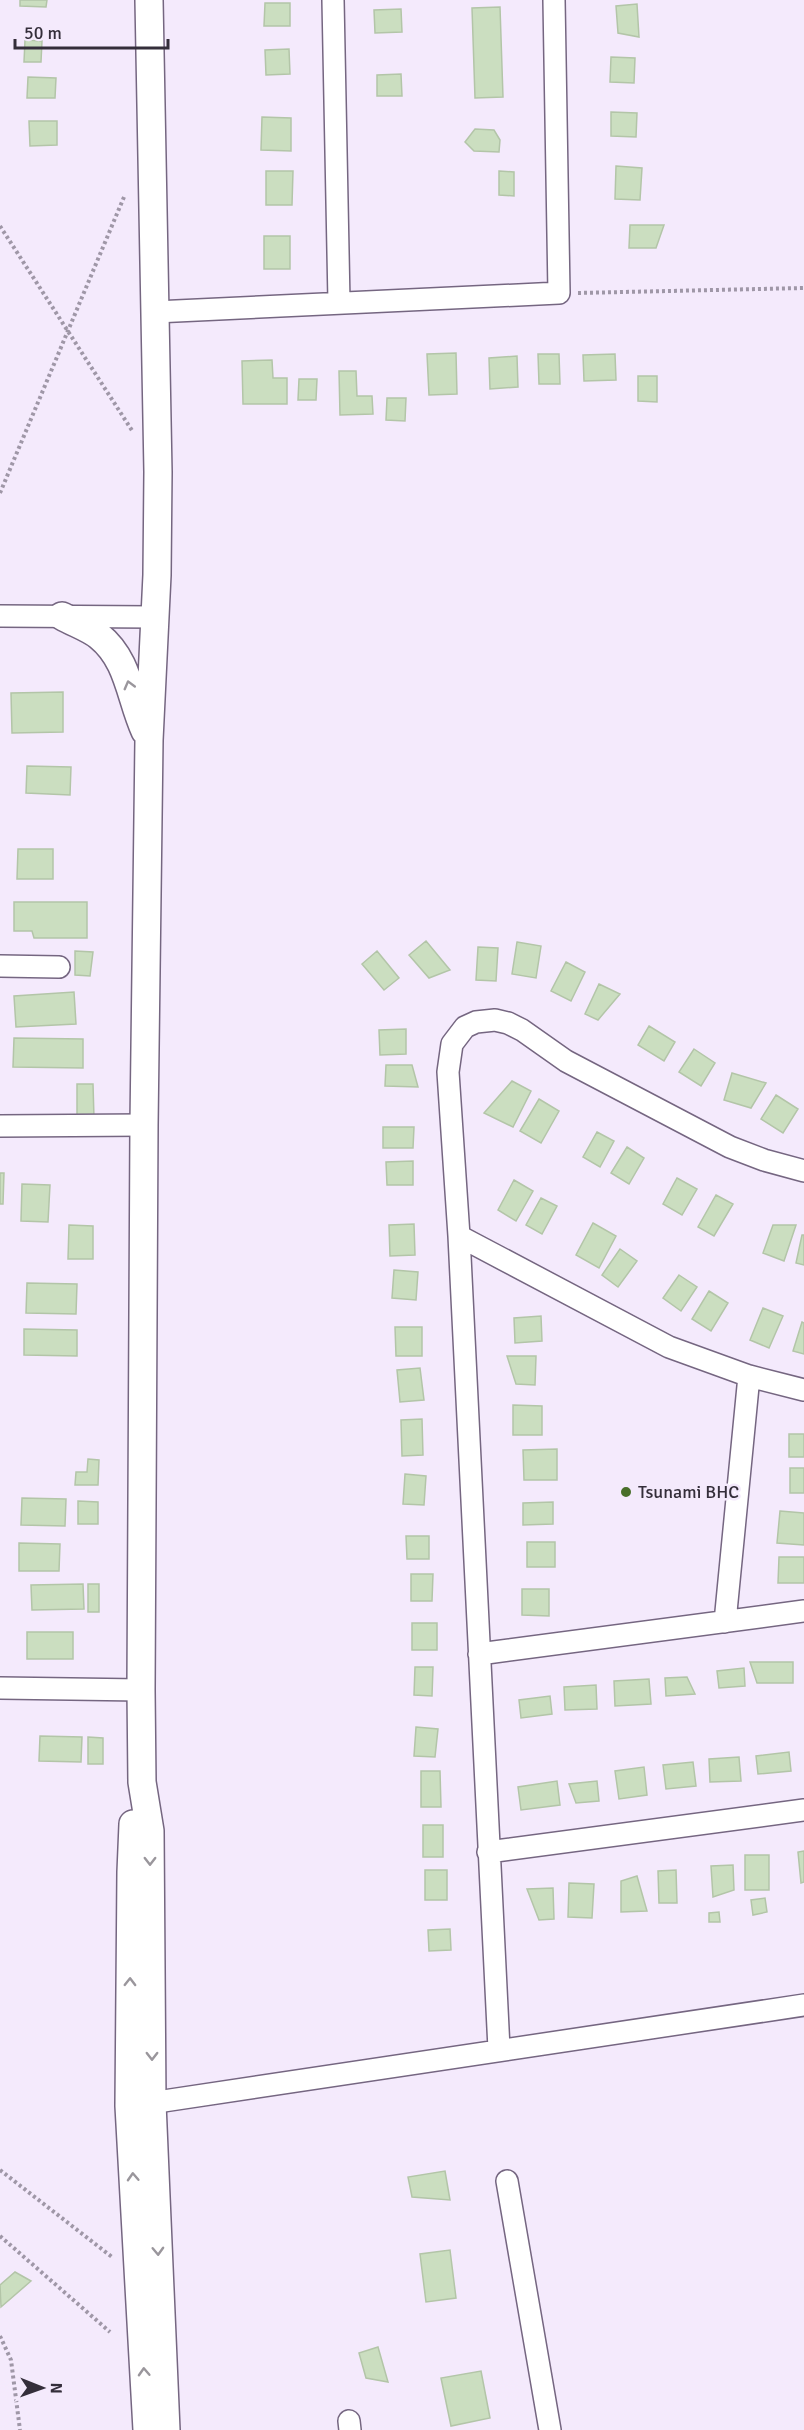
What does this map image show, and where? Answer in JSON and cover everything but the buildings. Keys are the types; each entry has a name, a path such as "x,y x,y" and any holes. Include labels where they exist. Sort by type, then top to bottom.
{"main road":[{"path":"147,2430 141,2104 131,1872 132,1829 142,1782 144,1125 149,740 159,472 149,0"},
{"path":"62,616 98,635 120,660 136,711 149,740"},
{"path":"141,2104 166,2430"}],"street":[{"path":"333,0 339,302"},
{"path":"154,312 559,293 555,0"},
{"path":"0,616 154,617"},
{"path":"0,966 59,967"},
{"path":"499,2049 459,1236 448,1072 452,1044 465,1028 476,1022 495,1020 515,1026 566,1061 730,1147 764,1160 804,1171"},
{"path":"0,1126 144,1125"},
{"path":"459,1236 669,1347 749,1376 804,1390"},
{"path":"725,1622 749,1376"},
{"path":"479,1654 804,1611"},
{"path":"0,1688 141,1690"},
{"path":"488,1852 804,1810"},
{"path":"141,2104 804,2005"},
{"path":"507,2181 550,2430"}],"path":[{"path":"0,493 124,197"},
{"path":"0,226 139,441"},
{"path":"559,293 804,288"},
{"path":"0,2170 112,2257"},
{"path":"0,2236 111,2332"},
{"path":"0,2336 11,2360 20,2430"}],"place":[{"name":"Tsunami BHC","path":"626,1492"}]}
